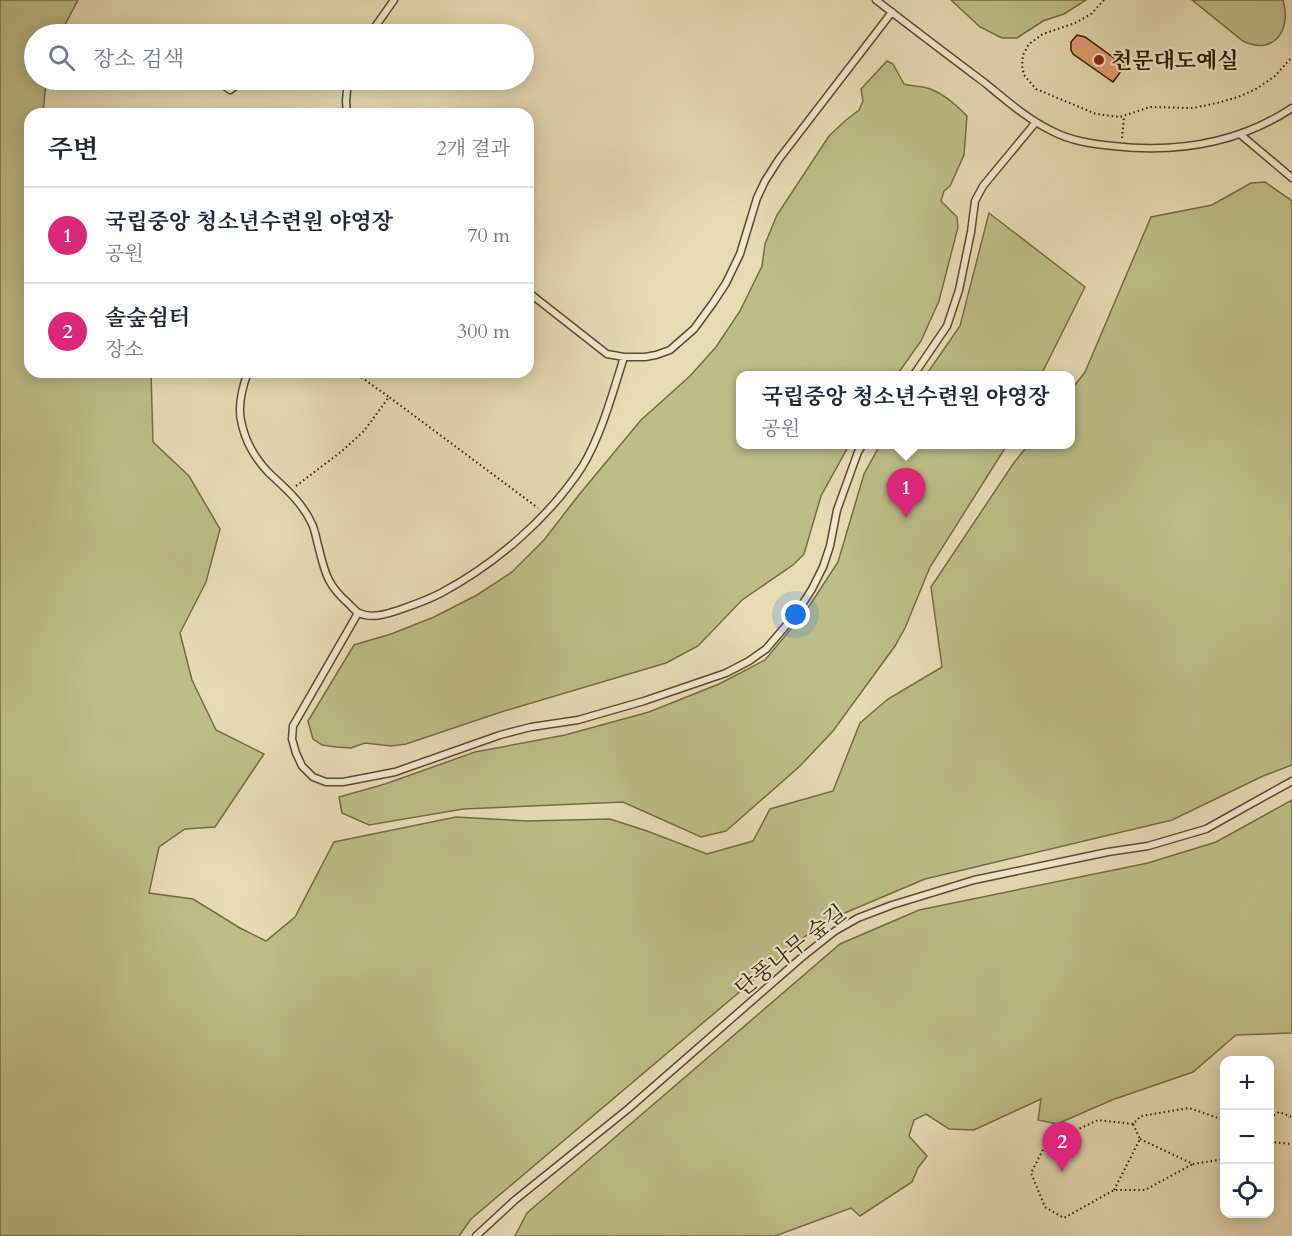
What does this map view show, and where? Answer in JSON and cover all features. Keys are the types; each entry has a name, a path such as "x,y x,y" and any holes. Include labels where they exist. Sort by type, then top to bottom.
{"lane":[{"path":"377,24 394,0"},
{"path":"876,0 1036,122 1068,138 1089,144 1149,149 1202,145 1240,135 1262,126 1292,108"},
{"path":"534,297 607,354 624,357 656,355 670,350 694,329 726,283 740,254 757,198 779,159 892,12"},
{"path":"347,90 347,108"},
{"path":"916,371 947,326 959,290 975,201 983,186 1036,122"},
{"path":"1240,135 1292,178"},
{"path":"246,378 240,403 241,423 257,458 297,500 313,525 325,574 340,597 358,613 383,615 440,594 520,539 545,513 583,465 595,441 624,357"},
{"path":"358,613 293,726 292,739 302,766 313,777 326,782 343,782 395,772 500,735 531,727 578,720 644,701 726,673 749,661 766,649 796,614 823,567 837,510 860,449"},
{"name":"단풍나무 숲길","path":"476,1236 515,1200 628,1110 801,957 835,931 858,918 974,880 1148,846 1206,829 1292,781"}],"path":[{"path":"1104,0 1091,14 1075,23 1043,34 1029,44 1023,55 1023,75 1036,89 1096,114 1120,117 1150,107 1193,108 1238,97 1256,88 1275,76 1292,57"},
{"path":"1120,147 1124,116"},
{"path":"362,378 545,513"},
{"path":"289,491 342,451 364,431 389,397"},
{"path":"1133,1124 1141,1116 1189,1108 1220,1119"},
{"path":"1274,1115 1279,1112 1292,1117"},
{"path":"1133,1124 1098,1120 1046,1144 1031,1173 1045,1207 1064,1218 1114,1190 1145,1190 1193,1164 1220,1160"},
{"path":"1133,1124 1140,1139 1193,1164"},
{"path":"1114,1190 1140,1139"},
{"path":"1274,1142 1292,1144"}],"green space":[{"path":"0,0 78,0 65,24 24,24 24,90 45,90 44,108 24,108 24,378 151,378 153,442 189,476 220,529 206,582 180,633 192,680 216,730 264,754 215,827 185,829 159,847 149,893 193,899 266,941 295,917 334,842 456,817 528,821 610,819 707,854 753,841 770,809 833,791 860,723 888,699 942,667 931,587 1013,464 1025,449 1075,449 1075,385 1085,372 1151,217 1212,205 1251,183 1265,182 1292,201 1292,765 1263,776 1172,820 925,879 821,923 471,1219 459,1236 0,1236"},
{"path":"951,0 1086,0 1064,14 1043,21 1017,38 1002,38 980,27"},
{"path":"1192,0 1283,0 1285,21 1278,37 1272,43 1254,45 1243,41"},
{"path":"887,61 893,64 904,84 923,87 941,94 967,116 964,155 941,201 957,217 958,227 939,301 921,341 900,371 736,371 736,449 847,449 821,496 804,554 793,565 742,600 698,646 666,663 501,712 406,744 391,746 365,743 351,748 322,745 313,739 308,721 354,645 391,634 434,617 477,595 512,572 544,540 641,420 690,376 716,347 740,311 762,266 765,244 777,215 829,136 859,110 863,101 861,89"},
{"path":"989,213 1085,287 1043,371 929,371 960,326"},
{"path":"878,449 1004,449 930,567 905,628 895,646 833,731 800,766 726,831 701,837 623,802 463,809 369,825 342,813 339,797 385,784 475,752 565,735 649,712 719,684 765,660 806,611 838,562 864,474"},
{"path":"1292,800 1292,1033 1236,1035 1193,1072 1112,1100 1057,1124 1038,1120 1041,1099 974,1130 949,1129 926,1114 914,1120 909,1136 927,1156 912,1182 860,1216 851,1208 775,1236 515,1236 527,1213 840,944 919,910 1148,863 1216,842"}],"building":[{"name":"천문대도예실","path":"1077,35 1085,37 1125,66 1113,82 1073,54 1071,42"}],"place":[{"name":"천문대도예실","path":"1099,60"},
{"name":"국립중앙 청소년수련원 야영장","path":"906,518"},
{"name":"솔숲쉼터","path":"1062,1172"}]}
